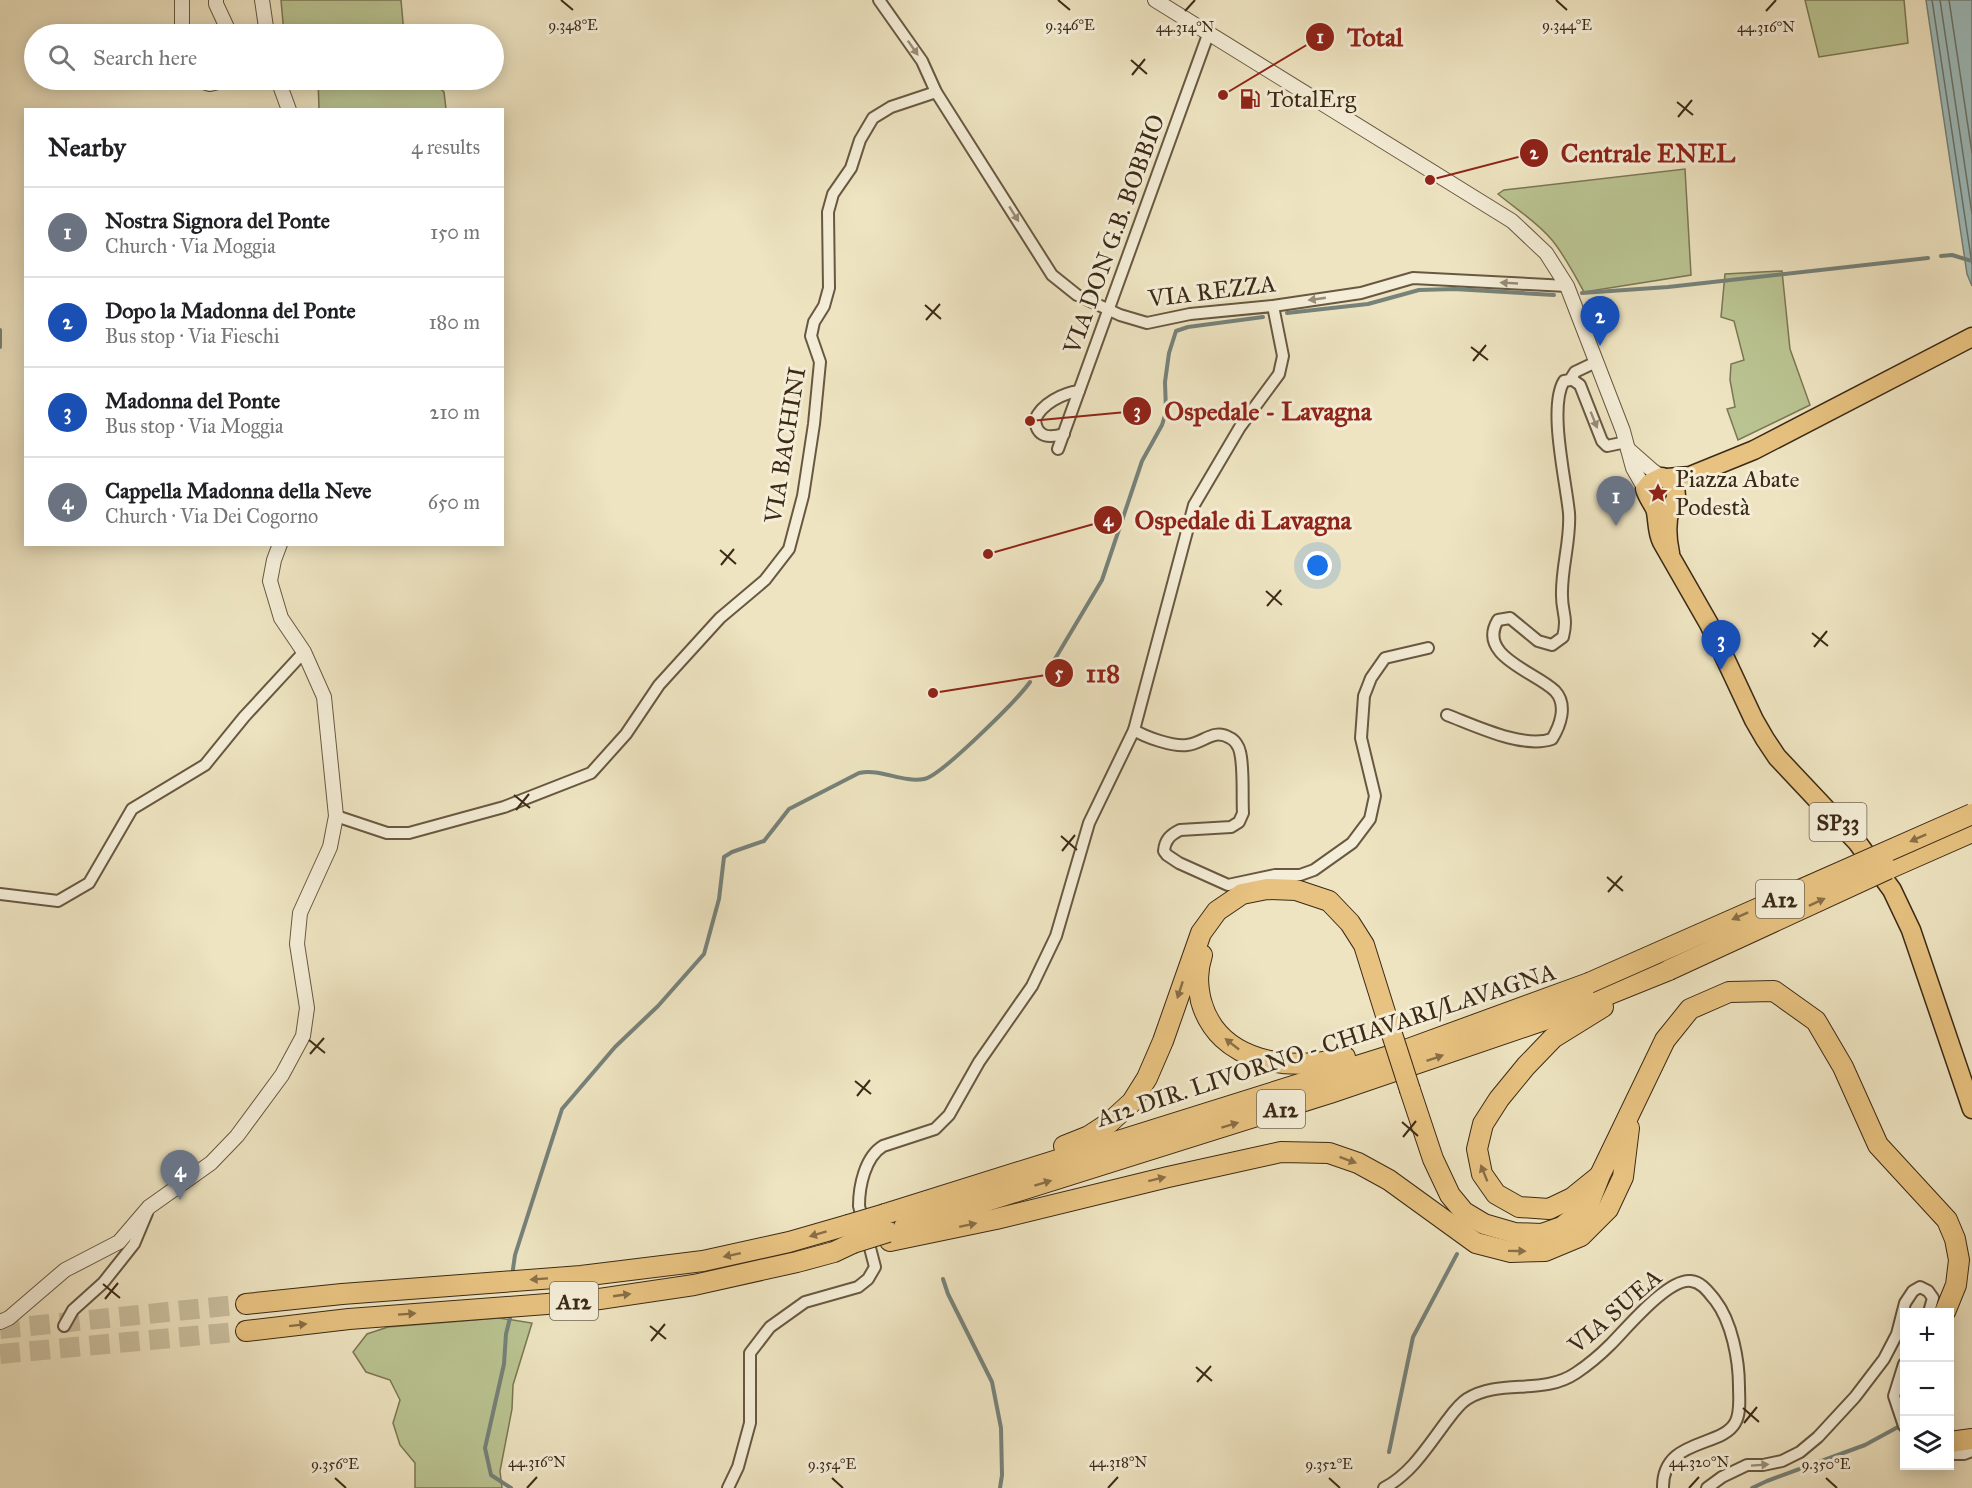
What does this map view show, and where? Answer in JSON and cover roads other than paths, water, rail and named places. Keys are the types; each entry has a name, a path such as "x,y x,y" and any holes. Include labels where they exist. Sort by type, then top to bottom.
{"highway":[{"name":"A12 DIR. LIVORNO - CHIAVARI/LAVAGNA","path":"888,1229 956,1192 1389,1056 1589,983 1972,814"},
{"name":"A12","path":"246,1304 342,1294 582,1276 703,1261 789,1242 852,1239 1330,1093 1550,1018 1664,973 1972,832"},
{"path":"1267,889 1227,913 1209,935 1198,968 1198,989 1205,1016 1219,1034 1238,1049 1261,1060 1282,1064 1310,1065 1333,1061 1474,1017 1549,998"},
{"path":"956,1192 1089,1136 1109,1123 1132,1102 1147,1078 1163,1041 1201,933 1217,911 1242,894 1267,889 1296,890 1329,901 1350,923 1364,945 1433,1159 1450,1195 1464,1212 1484,1224 1515,1233 1542,1234 1562,1227 1588,1206 1600,1175 1665,1040 1690,1010 1729,992 1774,991 1816,1021 1843,1066 1878,1145 1947,1220 1959,1260 1956,1285 1947,1308"},
{"path":"1600,1175 1572,1198 1548,1209 1519,1207 1496,1194 1482,1174 1477,1149 1483,1124 1499,1099 1553,1038 1664,973"},
{"path":"852,1239 888,1229 996,1219 1281,1152 1329,1153 1358,1163 1389,1180 1476,1243 1511,1252 1545,1251 1581,1236 1608,1209 1623,1177 1631,1113"},
{"name":"A12","path":"246,1331 349,1319 586,1300 694,1284 834,1252 852,1239"},
{"path":"1954,1441 1972,1438"}],"main road":[{"path":"1667,505 1754,450 1972,337"},
{"path":"1645,489 1657,478 1690,477 1754,450"},
{"name":"SP33","path":"1665,477 1676,494 1667,505 1657,530 1709,624 1765,739 1777,757 1857,842 1892,890 1911,930 1972,1109"},
{"name":"SP33","path":"1645,489 1648,500 1667,505"}],"street":[{"path":"182,0 182,24"},
{"path":"216,0 225,24"},
{"path":"262,0 266,24"},
{"name":"VIA REZZA","path":"879,0 922,61 936,92 1052,275 1077,295 1108,310 1147,322 1190,314 1273,306 1361,293 1413,278 1567,286"},
{"path":"1155,0 1512,221 1546,253 1567,286"},
{"name":"VIA DON G.B. BOBBIO","path":"1058,449 1209,32"},
{"path":"282,90 288,108"},
{"name":"VIA BACHINI","path":"336,816 387,833 409,833 504,807 591,773 626,734 659,685 720,618 765,580 789,549 803,496 814,424 820,362 811,336 814,322 824,306 829,288 828,212 833,194 851,168 860,140 873,118 891,107 936,92"},
{"name":"SP33","path":"1567,286 1626,441 1633,468 1645,489"},
{"path":"728,1488 738,1467 750,1423 750,1353 770,1327 805,1302 858,1287 868,1279 875,1268 859,1206 859,1196 869,1161 875,1151 883,1146 935,1129 949,1115 979,1062 1032,986 1056,936 1089,823 1134,730 1194,505 1240,427 1279,374 1283,356 1273,306"},
{"path":"1570,381 1575,372 1596,362"},
{"path":"1447,715 1490,731 1541,743 1552,739 1561,725 1562,709 1556,692 1501,654 1492,639 1494,626 1498,620 1510,618 1538,642 1552,645 1563,637 1566,623 1562,596 1569,516 1556,406 1564,381 1573,380 1580,385 1602,441 1607,446 1626,441"},
{"path":"1064,434 1044,437 1038,431 1035,420 1042,408 1058,398 1079,391"},
{"name":"SP33","path":"1626,441 1653,471 1665,477"},
{"path":"0,1322 9,1318 65,1270 118,1242 149,1207 211,1163 237,1136 282,1075 303,1036 307,1008 297,944 300,913 330,847 336,816 324,698 304,652 281,618 270,581 279,546"},
{"path":"1134,730 1144,737 1185,746 1214,734 1223,734 1234,740 1240,752 1243,813 1239,822 1231,827 1180,831 1173,834 1165,842 1164,851 1167,855 1179,863 1228,885 1275,875 1300,875 1314,870 1352,843 1370,819 1375,796 1361,738 1364,696 1371,678 1385,658 1428,648"},
{"path":"0,894 58,901 89,883 132,809 206,765 244,717 304,652"},
{"path":"64,1326 74,1310 103,1283 134,1244 149,1207"},
{"name":"VIA SUEA","path":"1384,1488 1393,1483 1419,1459 1466,1399 1490,1388 1553,1385 1576,1374 1608,1347 1653,1300 1678,1282 1692,1280 1706,1288 1722,1309 1732,1334 1739,1384 1739,1410 1735,1423 1724,1433 1691,1446 1672,1459 1663,1478 1663,1488"},
{"path":"1904,1308 1913,1292 1920,1287 1928,1291 1933,1298 1930,1308"},
{"path":"1707,1488 1722,1477 1747,1466 1782,1461 1800,1452 1818,1437 1856,1397 1884,1359 1897,1334 1900,1322"},
{"path":"1900,1379 1894,1396 1900,1412"},
{"path":"1954,1454 1972,1451"}],"water":[{"path":"1926,0 1972,0 1972,286 1967,274"}],"waterway":[{"path":"1941,256 1952,255 1972,261"},
{"path":"1582,293 1668,287 1928,258"},
{"path":"1287,313 1368,304 1419,290 1454,289 1554,295"},
{"path":"1049,669 1102,580 1142,461 1162,425 1166,412 1165,382 1169,353 1176,331 1188,327 1263,317"},
{"path":"0,330 0,347"},
{"path":"512,1276 515,1255 562,1109 615,1047 658,1006 704,954 719,899 724,857 764,841 789,809 859,773 875,772 916,780 933,775 978,736 1030,682"},
{"path":"1389,1452 1413,1337 1457,1254"},
{"path":"943,1279 948,1294 992,1382 1001,1428 1000,1488"},
{"path":"511,1314 506,1334 504,1364 485,1448 491,1475 511,1488"},
{"path":"1752,1488 1865,1445 1898,1427"}],"tunnel":[{"path":"0,1329 246,1304"},
{"path":"0,1354 246,1331"}],"place":[{"name":"Total","path":"1223,95"},
{"name":"TotalErg","path":"1250,99"},
{"name":"Centrale ENEL","path":"1430,180"},
{"name":"Dopo la Madonna del Ponte","path":"1600,346"},
{"name":"Ospedale - Lavagna","path":"1030,421"},
{"name":"Piazza Abate Podestà","path":"1658,493"},
{"name":"Nostra Signora del Ponte","path":"1616,526"},
{"name":"Ospedale di Lavagna","path":"988,554"},
{"name":"Madonna del Ponte","path":"1721,670"},
{"name":"118","path":"933,693"},
{"name":"Cappella Madonna della Neve","path":"180,1200"}]}
